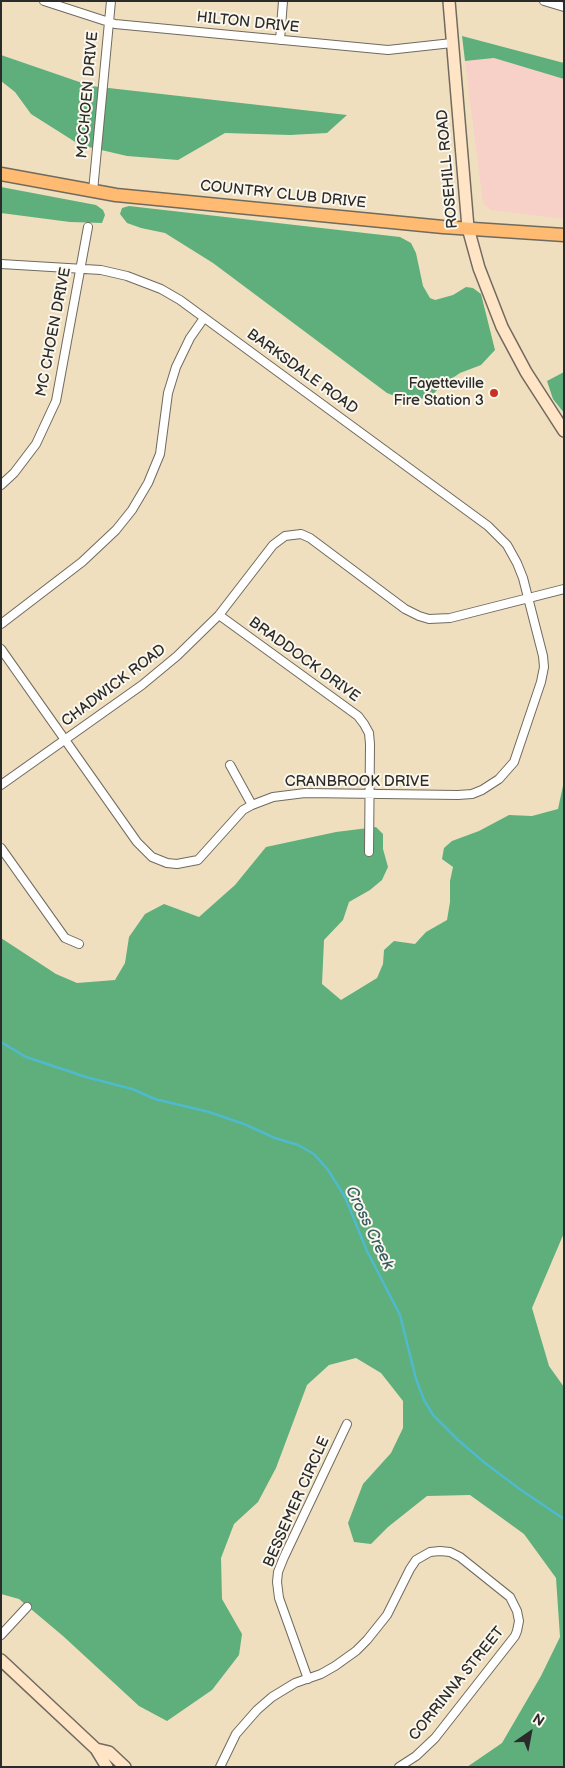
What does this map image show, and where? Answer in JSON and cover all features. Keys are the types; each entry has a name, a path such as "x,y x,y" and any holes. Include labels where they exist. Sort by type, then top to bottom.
{"main road":[{"name":"ROSEHILL ROAD","path":"449,1 468,228 479,268 502,327 526,372 564,431"},
{"name":"COUNTRY CLUB DRIVE","path":"1,174 116,195 468,228 564,235"},
{"path":"1,1660 96,1749 107,1767"},
{"path":"96,1749 109,1752 125,1767"}],"street":[{"name":"HILTON DRIVE","path":"44,1 109,22 280,40 388,50 452,43"},
{"name":"MCCHOEN DRIVE","path":"93,191 111,1"},
{"path":"280,40 283,1"},
{"path":"544,1 564,8"},
{"name":"MC CHOEN DRIVE","path":"1,486 14,473 36,444 56,401 88,227"},
{"name":"BARKSDALE ROAD","path":"1,264 101,270 142,281 180,300 488,526 512,554 523,578 528,598"},
{"path":"1,624 82,562 116,530 132,510 148,483 160,454 168,393 176,367 190,338 204,318"},
{"name":"CHADWICK ROAD","path":"1,786 142,685 177,656 219,615 276,541 285,536 295,534 310,538 405,610 419,616 440,619 450,618 564,589"},
{"name":"CRANBROOK DRIVE","path":"1,649 138,842 148,854 157,860 177,864 198,860 236,817 252,804 274,797 294,794 472,794 499,779 514,762 543,672 542,656 528,598"},
{"name":"BRADDOCK DRIVE","path":"219,615 361,720 367,728 370,738 369,852"},
{"path":"230,765 252,804"},
{"path":"1,848 66,938 79,944"},
{"name":"BESSEMER CIRCLE","path":"308,1679 279,1598 278,1572 347,1424"},
{"name":"CORRINNA STREET","path":"220,1767 236,1734 257,1710 285,1688 335,1666 356,1651 367,1640 389,1610 413,1564 425,1554 440,1551 455,1554 507,1593 516,1606 518,1616 517,1631 435,1738 416,1756 399,1767"},
{"path":"1,1635 27,1607"}],"shaded area":[{"path":"494,58 564,79 564,219 491,210 483,203 465,61"}],"green space":[{"path":"462,36 564,63 564,79 494,58 465,61"},
{"path":"1,55 91,86 347,115 327,133 290,135 225,133 178,160 127,156 80,145 31,114 15,92 1,81"},
{"path":"1,187 96,205 103,210 105,215 102,223 70,222 1,213"},
{"path":"129,206 400,237 411,243 416,253 423,286 430,298 435,300 453,295 466,287 473,288 481,294 495,350 481,365 460,373 442,385 431,396 410,402 387,393 213,263 165,233 127,223 120,214 122,208"},
{"path":"564,372 564,413 553,399 547,381"},
{"path":"564,781 564,1233 532,1308 549,1366 564,1387 564,1767 467,1767 502,1743 541,1676 560,1637 556,1578 524,1534 470,1495 427,1496 388,1527 371,1544 354,1542 348,1523 363,1484 391,1453 403,1428 403,1401 381,1373 356,1358 329,1365 307,1385 276,1468 258,1502 234,1524 221,1558 222,1599 242,1634 239,1655 212,1690 167,1721 139,1706 63,1636 19,1599 1,1594 1,938 56,974 77,983 115,980 125,963 129,937 145,914 164,904 199,917 235,885 266,847 336,832 376,827 383,834 383,849 388,867 382,880 370,890 349,902 343,920 324,940 322,984 341,1000 377,978 383,964 384,950 394,941 415,944 426,932 447,920 453,867 442,859 444,848 452,841 479,831 509,815 532,816 558,809"}],"waterway":[{"name":"Cross Creek","path":"1,1042 26,1057 86,1077 132,1089 155,1099 209,1112 298,1145 314,1154 328,1170 345,1197 367,1251 400,1315 416,1379 424,1400 433,1415 485,1463 564,1519"}],"place":[{"name":"Fayetteville Fire Station 3","path":"494,393"}]}
